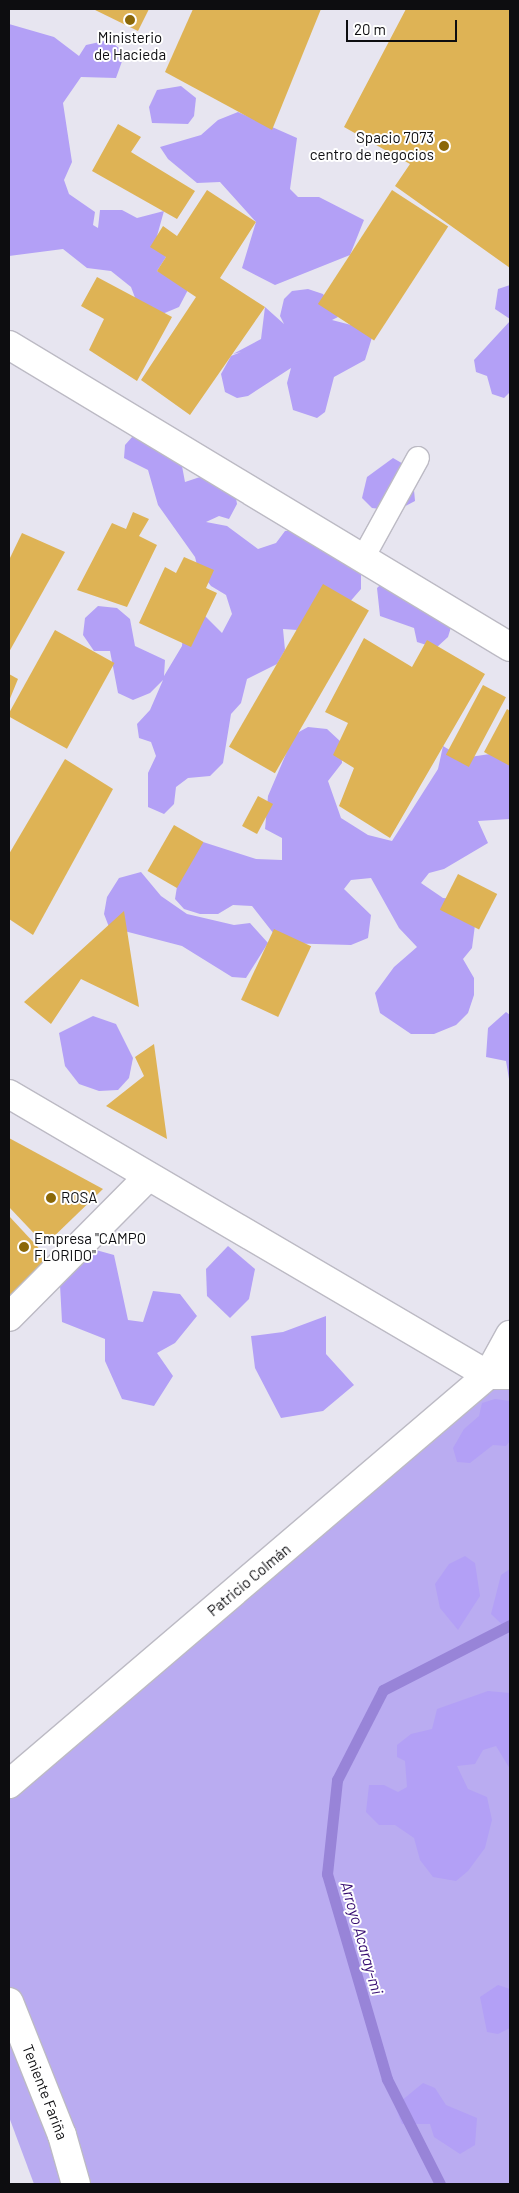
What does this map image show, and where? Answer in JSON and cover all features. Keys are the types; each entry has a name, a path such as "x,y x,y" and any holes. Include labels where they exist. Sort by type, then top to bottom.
{"street":[{"path":"9,345 510,647"},
{"path":"9,1094 147,1178 499,1375 510,1335"},
{"path":"9,1317 147,1178"},
{"name":"Patricio Colmán","path":"9,1784 499,1375"},
{"name":"Teniente Fariña","path":"9,2002 62,2135 76,2184"}],"lane":[{"path":"363,558 418,458"}],"shaded area":[{"path":"9,24 54,37 79,56 86,45 109,40 125,53 116,78 81,77 63,103 72,162 64,180 69,194 95,212 93,225 98,228 100,210 122,210 137,218 164,211 157,236 166,257 157,271 190,286 179,307 160,315 140,311 131,287 111,271 87,268 63,249 9,256"},
{"path":"181,86 196,98 194,116 188,124 152,123 149,107 157,90"},
{"path":"238,112 297,138 290,189 298,197 319,197 364,220 350,255 275,285 242,268 256,222 220,182 197,183 168,159 160,147 201,135 218,120"},
{"path":"510,285 510,319 495,309 498,289"},
{"path":"308,289 323,294 338,317 332,320 374,331 365,360 334,377 325,412 317,418 293,410 287,383 291,368 248,396 237,398 225,392 221,374 231,356 241,352 233,354 261,339 265,307 284,324 280,316 284,299 292,291"},
{"path":"510,321 510,392 504,398 492,394 487,376 476,372 474,360"},
{"path":"133,436 146,436 171,456 182,466 185,482 218,471 234,486 237,504 229,519 219,516 206,522 227,526 258,549 276,543 285,531 298,530 322,551 336,554 361,572 361,589 348,604 297,630 283,629 285,650 277,664 247,679 241,703 231,714 223,763 210,776 188,778 176,787 174,804 164,814 148,807 148,773 156,756 151,742 139,738 137,724 150,710 163,680 150,693 133,700 118,693 110,651 94,651 83,635 85,618 98,606 117,608 130,619 135,646 165,660 164,676 182,646 183,633 204,615 222,633 232,614 226,595 211,586 198,569 195,557 158,505 148,470 124,458 125,445"},
{"path":"393,458 412,469 415,501 396,511 372,508 362,498 367,477"},
{"path":"389,577 423,578 452,624 448,637 436,648 417,642 414,628 380,616 377,588"},
{"path":"308,727 327,729 341,742 342,763 328,781 341,818 368,835 392,841 438,769 443,746 463,758 490,754 502,738 510,745 510,819 478,821 488,843 444,869 429,873 421,883 443,898 455,899 475,925 472,948 463,959 474,978 474,995 468,1013 456,1025 434,1034 411,1034 380,1013 375,993 394,967 417,947 399,928 371,878 351,880 344,889 371,915 368,938 351,945 281,943 252,906 233,905 218,914 200,914 184,909 175,899 181,862 203,842 256,859 282,860 282,838 265,829 268,796 297,733"},
{"path":"141,872 161,896 187,914 234,925 250,923 268,943 246,978 232,977 182,946 109,927 104,914 107,897 119,878"},
{"path":"506,1012 510,1015 510,1085 506,1061 486,1057 488,1028"},
{"path":"93,1016 116,1024 133,1058 129,1078 118,1090 99,1091 79,1084 65,1066 59,1033"},
{"path":"228,1246 255,1269 249,1299 230,1318 207,1296 206,1269"},
{"path":"96,1250 114,1255 128,1320 143,1322 153,1291 180,1294 197,1316 175,1343 157,1353 173,1376 154,1406 122,1399 105,1361 105,1339 62,1322 60,1285"},
{"path":"326,1316 326,1354 354,1385 323,1411 281,1418 255,1368 251,1336 283,1332"},
{"path":"510,1370 510,2184 34,2184 9,2117 9,1791"},
{"path":"495,1399 510,1401 510,1441 506,1446 493,1445 470,1463 457,1462 453,1448 464,1429 479,1416 482,1403"},
{"path":"465,1556 475,1563 480,1596 458,1630 440,1608 435,1584 449,1564"},
{"path":"510,1569 510,1632 491,1614 501,1575"},
{"path":"488,1691 510,1693 510,1769 496,1746 483,1750 475,1764 457,1766 468,1789 487,1797 492,1820 485,1848 468,1871 456,1881 433,1877 420,1860 414,1838 395,1825 379,1825 366,1812 369,1785 384,1785 398,1792 407,1787 405,1761 397,1757 397,1745 411,1734 432,1729 437,1709"},
{"path":"498,1985 510,1989 510,2028 498,2034 487,2032 480,1997"},
{"path":"423,2083 435,2088 446,2105 477,2118 475,2145 460,2154 434,2137 430,2124 402,2124 395,2106"}],"building":[{"name":"Ministerio de Hacieda","path":"93,9 149,9 138,31"},
{"path":"193,9 321,9 272,130 165,72"},
{"name":"Spacio 7073 centro de negocios","path":"406,9 510,9 510,268 395,186 410,164 344,127"},
{"path":"118,124 141,137 131,152 195,191 177,219 92,171"},
{"path":"207,190 256,222 220,278 265,307 190,415 141,380 196,297 157,271 166,257 150,247 163,226 177,236"},
{"path":"392,190 448,226 374,341 318,304"},
{"path":"97,277 172,317 137,381 89,350 104,319 81,306"},
{"path":"133,512 149,519 139,536 157,545 127,607 77,590 112,523 126,529"},
{"path":"22,533 65,552 9,652 9,560"},
{"path":"184,557 214,570 206,588 217,593 191,647 139,623 165,567 176,573"},
{"path":"323,584 369,610 275,773 229,747"},
{"path":"55,630 114,663 67,749 9,717 9,713"},
{"path":"364,638 412,667 427,640 485,674 390,838 339,806 354,768 333,755 348,723 325,712"},
{"path":"9,674 18,679 9,701"},
{"path":"483,685 506,697 469,767 446,755"},
{"path":"507,709 510,711 510,766 484,752"},
{"path":"65,759 113,789 33,935 9,919 9,854"},
{"path":"258,796 273,804 257,834 242,826"},
{"path":"174,825 203,842 177,888 148,871"},
{"path":"458,874 497,894 479,930 440,910"},
{"path":"124,911 139,1007 81,979 51,1024 24,1002"},
{"path":"274,929 311,946 278,1017 241,1000"},
{"path":"154,1044 167,1139 106,1106 144,1076 135,1057"},
{"name":"ROSA","path":"9,1138 103,1189 45,1245 9,1207"},
{"name":"Empresa \"CAMPO FLORIDO\"","path":"9,1216 48,1258 9,1296"}],"waterway":[{"name":"Arroyo Acaray-mi","path":"440,2184 387,2079 327,1874 337,1780 383,1690 510,1625"}],"place":[{"name":"Ministerio de Hacieda","path":"130,20"},
{"name":"Spacio 7073 centro de negocios","path":"444,146"},
{"name":"ROSA","path":"51,1198"},
{"name":"Empresa \"CAMPO FLORIDO\"","path":"24,1247"}]}
